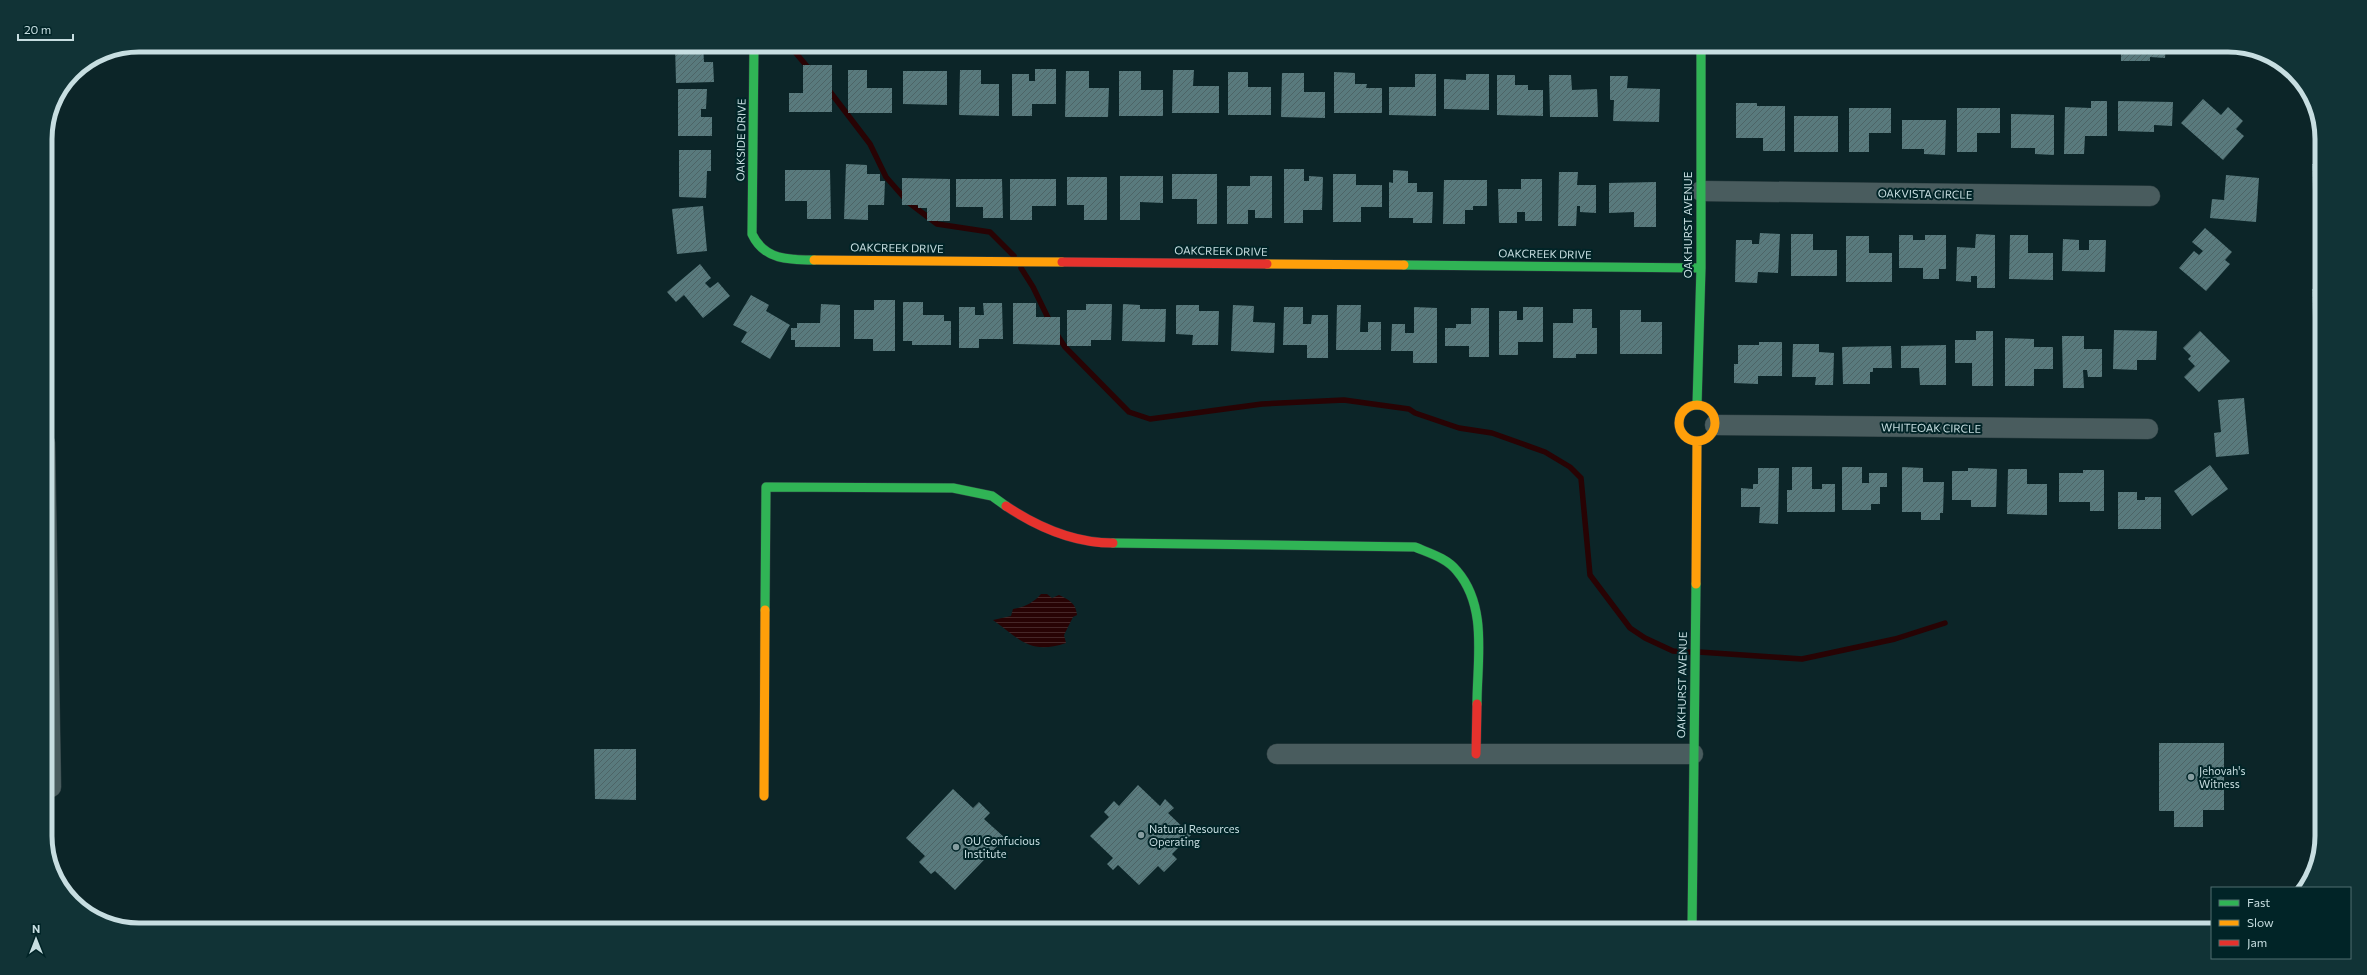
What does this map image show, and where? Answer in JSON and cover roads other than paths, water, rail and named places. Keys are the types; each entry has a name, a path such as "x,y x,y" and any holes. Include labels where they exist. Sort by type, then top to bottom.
{"street":[{"name":"OAKSIDE DRIVE","path":"752,234 754,52"},
{"name":"OAKHURST AVENUE","path":"1697,405 1701,268 1701,52"},
{"name":"OAKVISTA CIRCLE","path":"1701,191 2150,196"},
{"name":"OAKCREEK DRIVE","path":"752,234 755,242 766,252 776,257 788,260 1701,268"},
{"path":"1697,405 1710,411 1714,417 1715,425 1709,436 1697,441 1684,434 1679,422 1685,409 1697,405"},
{"name":"WHITEOAK CIRCLE","path":"1715,425 2148,429"},
{"name":"OAKHURST AVENUE","path":"1692,923 1693,703 1697,441"},
{"path":"764,796 766,488 953,488 992,496 1030,522 1077,540 1096,543 1415,547 1432,554 1457,570 1470,590 1478,615 1476,754"},
{"path":"1277,754 1693,754"}],"waterway":[{"path":"795,52 811,71"},
{"path":"828,89 870,144 886,177 908,202 937,224 990,232 1014,256"},
{"path":"1021,268 1033,287 1051,324"},
{"path":"1056,333 1065,347 1129,412 1150,419 1262,404 1344,400 1409,409 1415,413 1459,428 1492,433 1545,452 1570,467 1581,478 1590,575 1630,628 1645,638 1673,651 1690,652"},
{"path":"1699,652 1802,659 1895,639 1945,623"}],"place":[{"name":"Jehovah's Witness","path":"2191,777"},
{"name":"Natural Resources Operating","path":"1141,835"},
{"name":"OU Confucious Institute","path":"956,847"}]}
